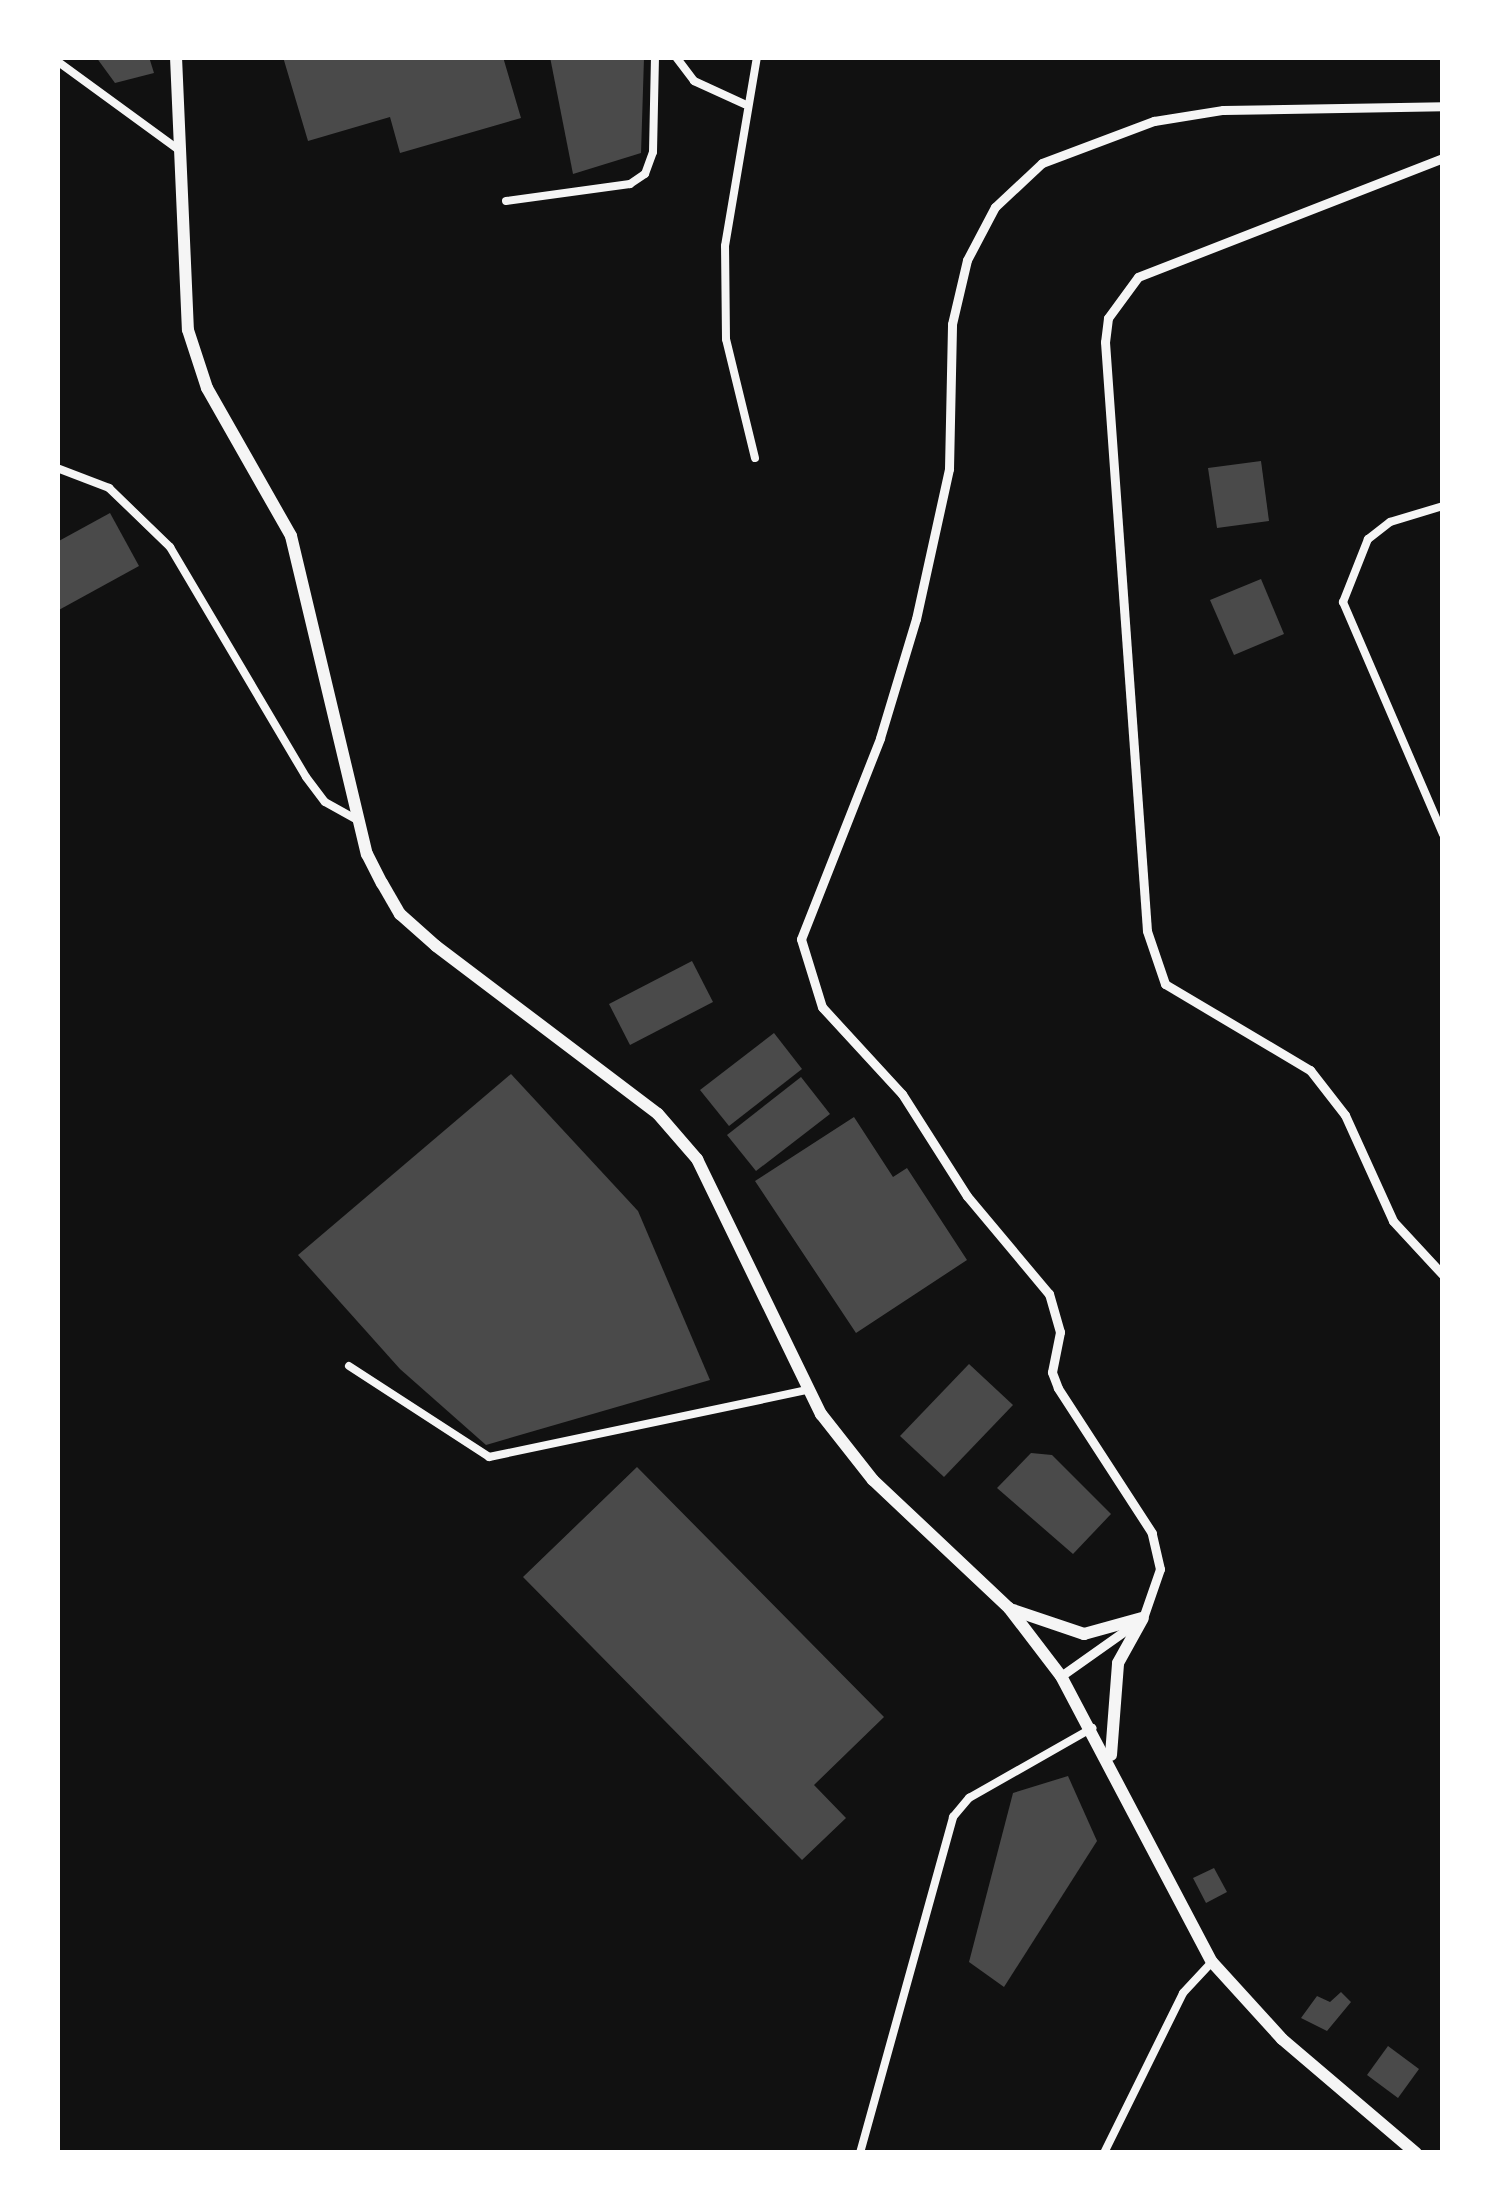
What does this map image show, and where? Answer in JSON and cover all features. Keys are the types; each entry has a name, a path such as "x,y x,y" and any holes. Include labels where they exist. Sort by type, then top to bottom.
{"main road":[{"path":"176,57 188,331 207,388 290,536 367,854 400,914 658,1114 698,1159 806,1390 873,1480 1009,1608 1061,1676 1111,1762 1212,1962 1282,2039 1416,2153"},
{"path":"1009,1608 1084,1634 1143,1618"},
{"path":"1111,1762 1118,1663 1143,1618"}],"street":[{"path":"506,201 630,184 645,174 653,152 655,57"},
{"path":"676,57 694,81 744,104"},
{"path":"755,458 726,339 724,246 744,104 757,57"},
{"path":"57,61 178,150"},
{"path":"1061,1676 1143,1618 1156,1589 1159,1552 1139,1508 1058,1388 1052,1372 1060,1332 1049,1294 967,1196 902,1094 822,1007 801,939 880,738 916,619 949,469 952,324 967,260 994,207 1042,164 1154,121 1223,110 1443,106"},
{"path":"1443,158 1138,277 1118,296 1105,342 1147,931 1165,984 1310,1070 1345,1115 1412,1250 1443,1275"},
{"path":"57,468 109,488 156,530 223,626 305,777 325,802 359,821"},
{"path":"1443,506 1390,522 1367,539 1343,602 1443,834"},
{"path":"350,1366 489,1456 806,1390"},
{"path":"860,2153 953,1817 969,1798 1093,1728"},
{"path":"1104,2153 1130,2114 1183,1993 1212,1962"}],"building":[{"path":"96,57 149,57 154,73 115,83"},
{"path":"283,57 503,57 521,118 400,153 390,117 308,141"},
{"path":"550,57 644,57 641,153 573,174"},
{"path":"1261,461 1269,521 1217,528 1208,468"},
{"path":"110,513 139,566 57,611 57,542"},
{"path":"1261,579 1284,634 1234,655 1210,600"},
{"path":"692,961 713,1002 630,1045 609,1004"},
{"path":"774,1033 802,1069 729,1126 700,1090"},
{"path":"511,1074 638,1211 710,1380 486,1445 400,1369 298,1255"},
{"path":"801,1077 830,1114 756,1171 727,1135"},
{"path":"854,1117 893,1177 907,1168 967,1260 856,1333 755,1181"},
{"path":"969,1364 1013,1405 944,1477 900,1436"},
{"path":"1031,1453 1052,1455 1111,1514 1073,1554 997,1488"},
{"path":"637,1467 884,1717 814,1785 846,1818 802,1860 523,1577"},
{"path":"1068,1776 1097,1841 1004,1987 969,1962 1013,1793"},
{"path":"1214,1868 1227,1892 1206,1903 1193,1878"},
{"path":"1341,1992 1351,2002 1327,2031 1301,2018 1317,1996 1330,2002"},
{"path":"1388,2046 1419,2069 1398,2098 1367,2075"}]}
